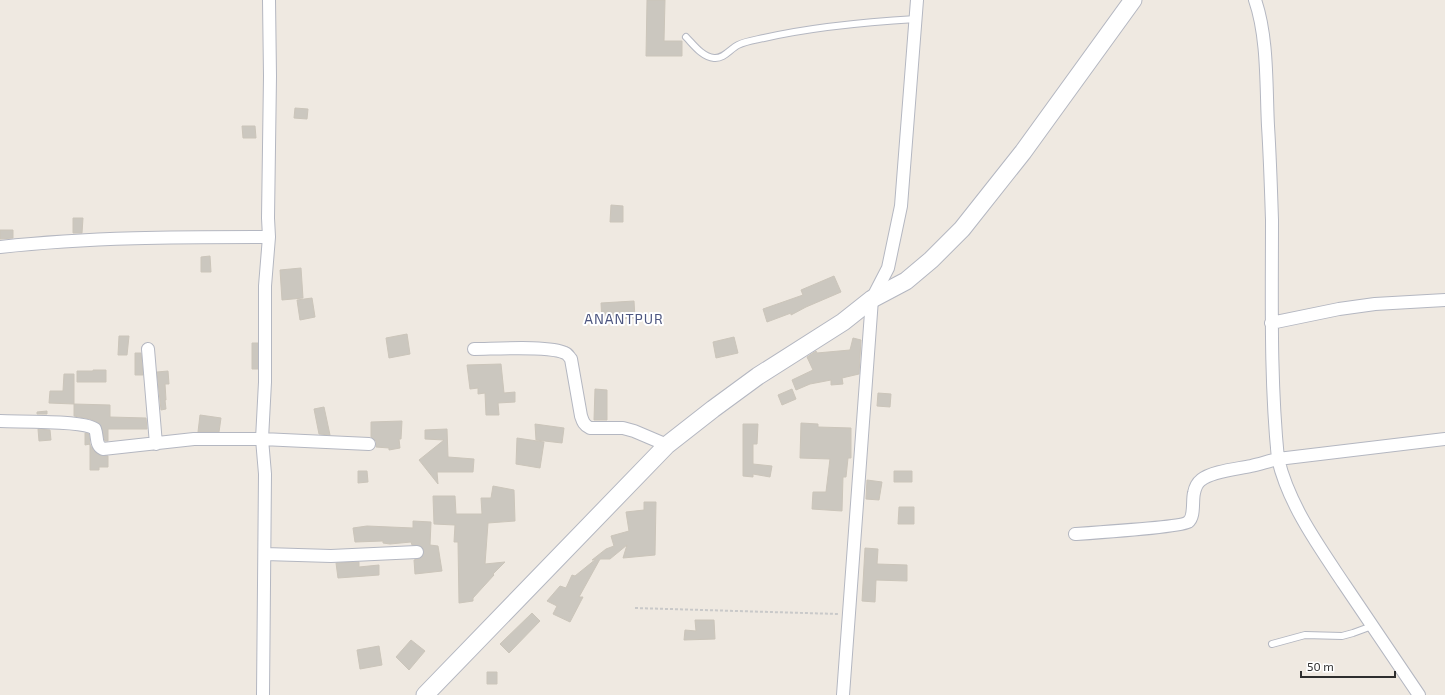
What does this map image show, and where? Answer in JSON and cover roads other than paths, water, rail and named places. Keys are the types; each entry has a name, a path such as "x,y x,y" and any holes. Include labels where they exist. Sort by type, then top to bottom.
{"street":[{"path":"263,695 265,474 262,439 265,382 265,286 270,237 268,218 270,76 269,0"},
{"path":"843,695 872,299 888,268 901,206 917,0"},
{"path":"425,695 667,445 758,376 843,322 872,299 906,282 931,260 962,229 1023,152 1133,0"},
{"path":"1255,0 1260,13 1263,35 1268,117 1272,218 1271,346 1278,459 1281,473 1296,508 1335,571 1419,695"},
{"path":"0,247 46,242 117,238 270,237"},
{"path":"1271,323 1339,309 1376,304 1445,300"},
{"path":"474,349 547,349 565,353 571,359 581,416 583,423 586,426 590,428 622,428 634,431 667,445"},
{"path":"148,350 156,444"},
{"path":"0,421 52,422 87,425 95,430 97,444 103,449 194,439 262,439 369,444"},
{"path":"1075,534 1183,524 1188,522 1191,518 1194,492 1197,484 1202,479 1211,475 1278,459 1445,439"},
{"path":"265,554 331,556 417,552"}],"lane":[{"path":"686,36 707,57 715,58 722,56 736,46 745,42 766,37 875,22 916,19"},
{"path":"1272,644 1305,634 1342,636 1372,626"}],"district":[{"name":"ANANTPUR","path":"624,319"}]}
